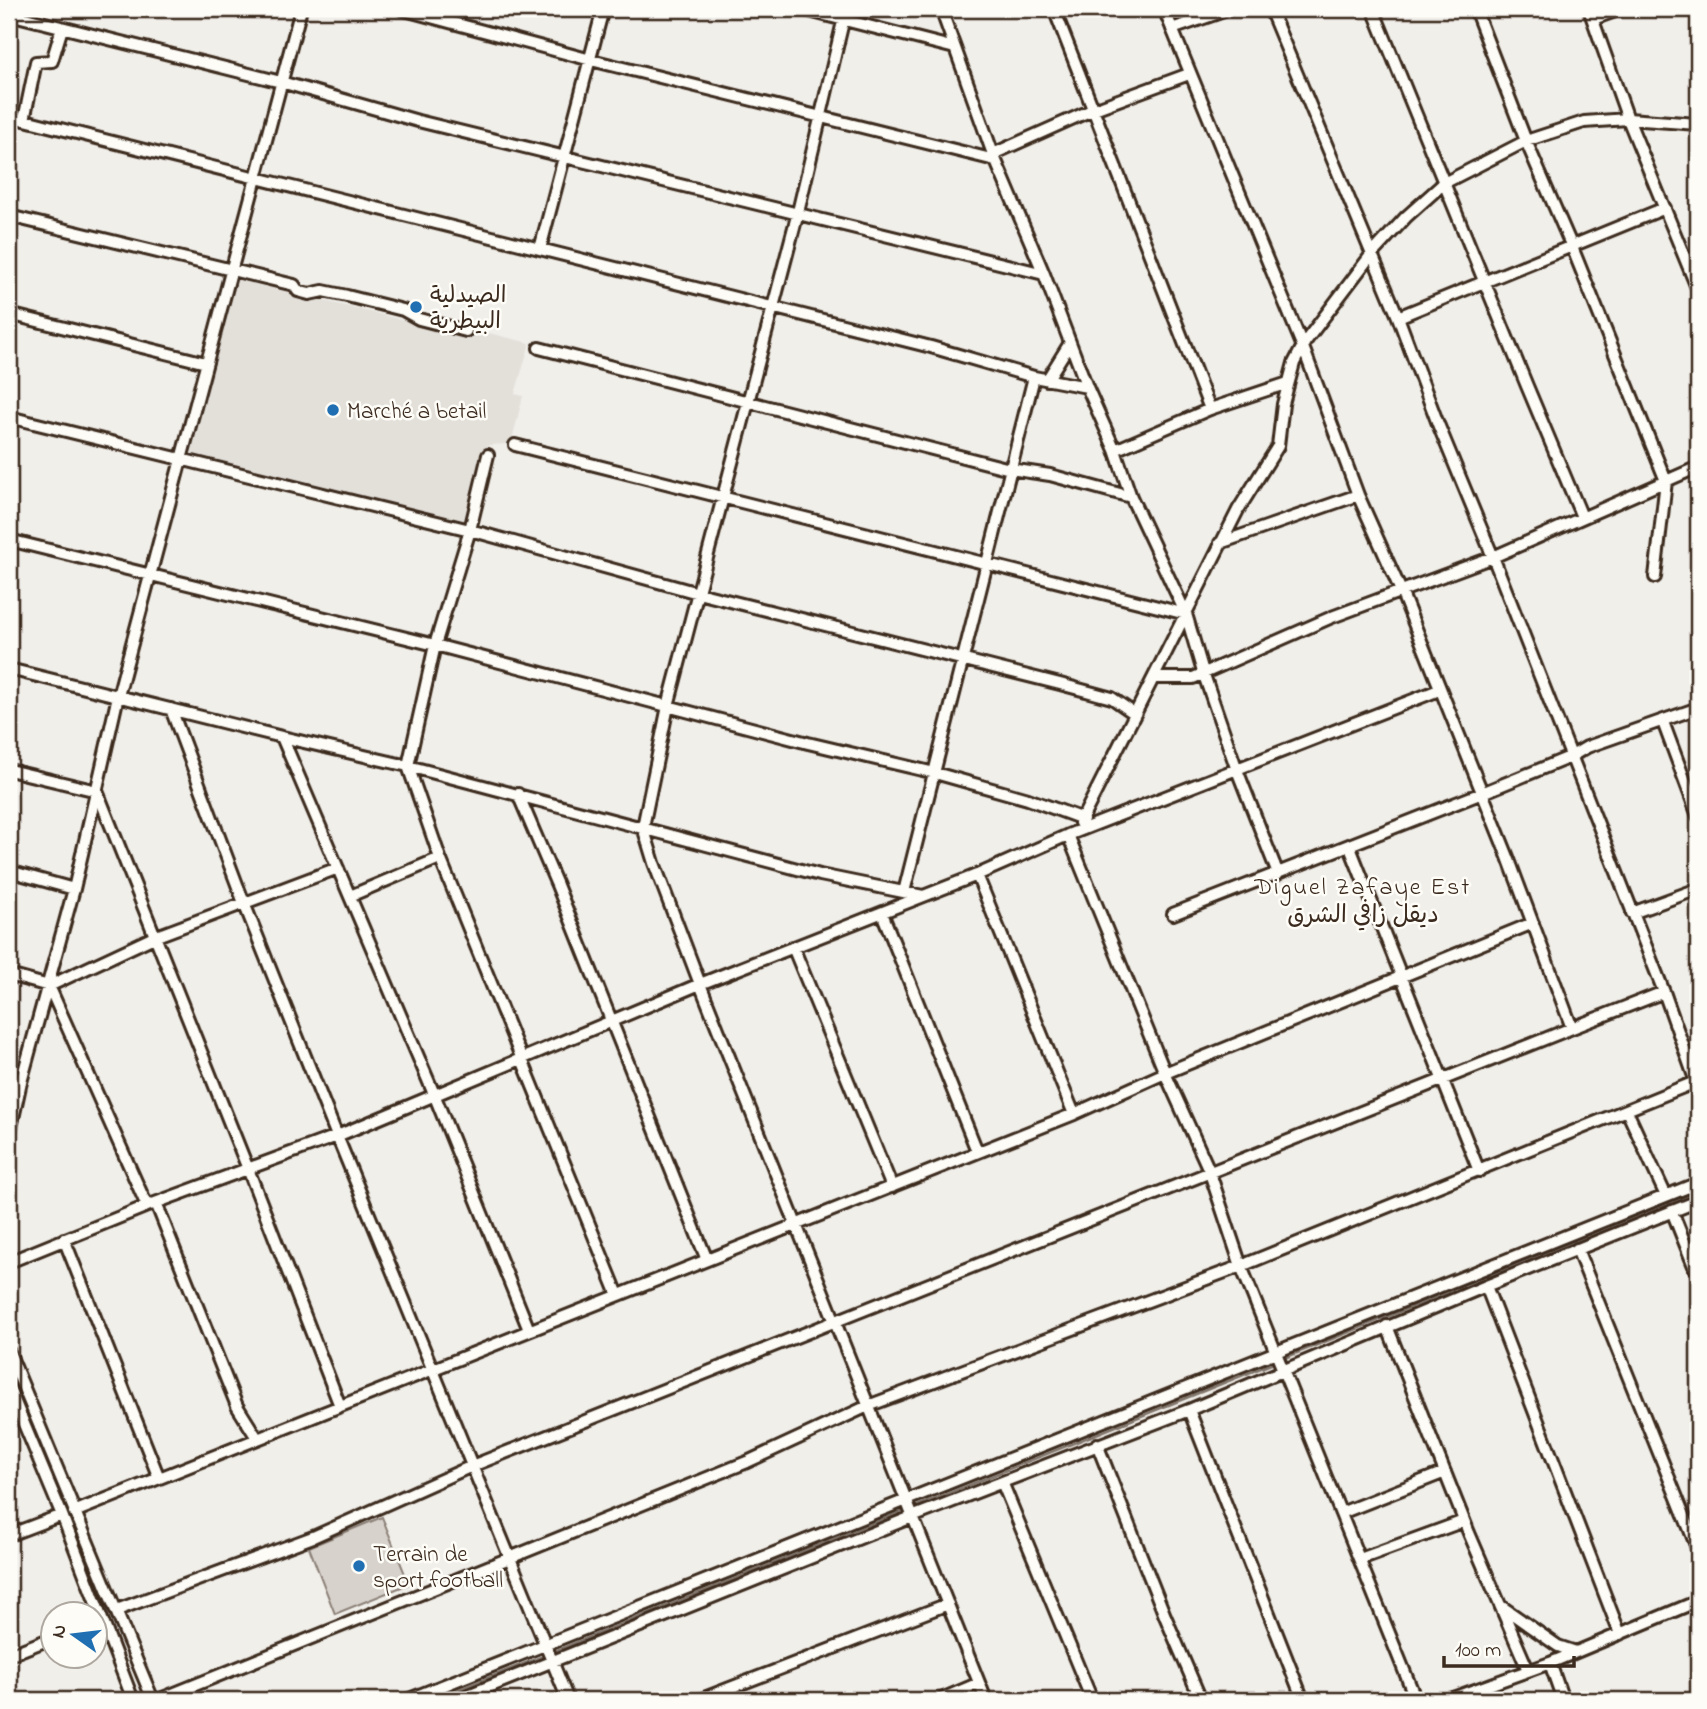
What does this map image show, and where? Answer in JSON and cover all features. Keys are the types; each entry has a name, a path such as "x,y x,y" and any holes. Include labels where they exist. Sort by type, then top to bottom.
{"street":[{"path":"9,1137 20,1086 74,889 118,696 302,9"},
{"path":"401,9 591,60 994,157 1094,109 1189,74"},
{"path":"540,249 603,9"},
{"path":"801,9 845,14 955,48"},
{"path":"941,9 994,157 1115,450 1131,497 1186,614 1237,770 1278,874"},
{"path":"1054,9 1210,409"},
{"path":"1164,9 1303,347 1358,495 1401,590 1572,1028"},
{"path":"1172,29 1230,9"},
{"path":"9,1352 74,1512 156,1700 747,1462 868,1406 1241,1266 1697,1082 1398,317 1270,9"},
{"path":"1373,9 1582,517"},
{"path":"1475,9 1526,141 1572,247 1666,481 1655,577"},
{"path":"1621,9 1591,14 1628,118 1665,208 1693,262 1698,290"},
{"path":"9,14 281,82 418,121 1044,274"},
{"path":"845,14 798,212 668,706 643,827 700,984 986,1700"},
{"path":"24,120 36,62 51,61 62,28"},
{"path":"9,116 931,347 1034,377 1087,387"},
{"path":"1068,835 1083,819 1220,543 1278,446 1288,383 1294,363 1371,255 1406,217 1444,183 1526,141 1572,124 1628,118 1698,124"},
{"path":"1398,317 1665,208"},
{"path":"9,216 294,285 298,291 309,294 323,291 403,310 419,319 466,331"},
{"path":"9,314 206,363"},
{"path":"1047,380 1070,343"},
{"path":"539,348 1010,469 1050,475 1131,497"},
{"path":"904,892 1034,377"},
{"path":"1115,450 1210,409 1288,383"},
{"path":"9,417 470,530 698,593 1112,698 1135,714"},
{"path":"515,445 1186,614"},
{"path":"488,455 470,530 435,645 408,766 440,858 618,1295"},
{"path":"1154,678 1193,678 1401,590 1493,557 1698,467"},
{"path":"1220,543 1358,495"},
{"path":"9,540 435,645 808,743 935,773 1028,799 1083,819"},
{"path":"9,669 408,766 820,874 923,896"},
{"path":"9,1262 151,1205 337,1136 700,984 977,875 1068,835 1439,690"},
{"path":"1173,914 1482,793 1570,757 1587,747 1698,708"},
{"path":"171,709 244,904 568,1700"},
{"path":"1663,722 1698,816"},
{"path":"282,737 434,1094 529,1330"},
{"path":"9,770 97,791"},
{"path":"97,791 340,1406"},
{"path":"518,794 707,1260"},
{"path":"1068,835 1165,1073 1209,1170 1241,1266 1416,1700"},
{"path":"1349,845 1479,1171"},
{"path":"350,896 440,858"},
{"path":"9,975 49,986 154,937 338,868"},
{"path":"9,871 74,889"},
{"path":"977,875 1074,1114"},
{"path":"1632,913 1698,888"},
{"path":"882,913 977,1151"},
{"path":"74,1512 1074,1114 1165,1073 1533,923"},
{"path":"793,947 892,1187"},
{"path":"49,986 151,1205 237,1406 257,1438"},
{"path":"117,1610 313,1536 472,1466 1209,1170 1664,992"},
{"path":"9,1082 20,1086"},
{"path":"1628,1111 1666,1196"},
{"path":"407,1700 548,1654 1281,1361 1698,1183"},
{"path":"456,1700 548,1654 909,1509 1002,1482 1189,1410 1281,1361 1387,1326 1698,1201"},
{"path":"1672,1211 1698,1276"},
{"path":"64,1239 159,1478"},
{"path":"1577,1249 1698,1550"},
{"path":"1486,1286 1620,1634"},
{"path":"1387,1326 1464,1521 1528,1670"},
{"path":"9,1388 62,1515 91,1600"},
{"path":"1189,1410 1303,1700"},
{"path":"1097,1444 1201,1700"},
{"path":"1341,1513 1445,1472"},
{"path":"1002,1482 1092,1700"},
{"path":"9,1535 62,1515"},
{"path":"1360,1559 1464,1521"},
{"path":"1447,1700 1550,1663 1698,1601"},
{"path":"699,1700 948,1604"},
{"path":"1500,1606 1558,1646 1576,1652"},
{"path":"9,1655 38,1644"},
{"path":"108,1644 133,1700"},
{"path":"1550,1663 1563,1700"},
{"path":"939,1700 979,1683"}],"shaded area":[{"path":"234,279 470,336 472,329 530,343 515,394 523,396 511,444 488,445 467,526 188,456"},
{"name":"Terrain de sport football","path":"382,1517 409,1584 335,1614 309,1547"}],"waterway":[{"path":"1282,1359 1698,1192"},
{"path":"912,1508 1276,1362"},
{"path":"9,1373 15,1390"},
{"path":"555,1651 906,1510"},
{"path":"120,1652 139,1700"},
{"path":"432,1700 541,1657"}],"place":[{"name":"الصيدلية البيطرية","path":"416,307"},
{"name":"Marché a betail","path":"333,410"},
{"name":"Terrain de sport football","path":"359,1566"}],"district":[{"name":"Diguel Zafaye Est ديقل زافي الشرق","path":"1363,900"}]}
